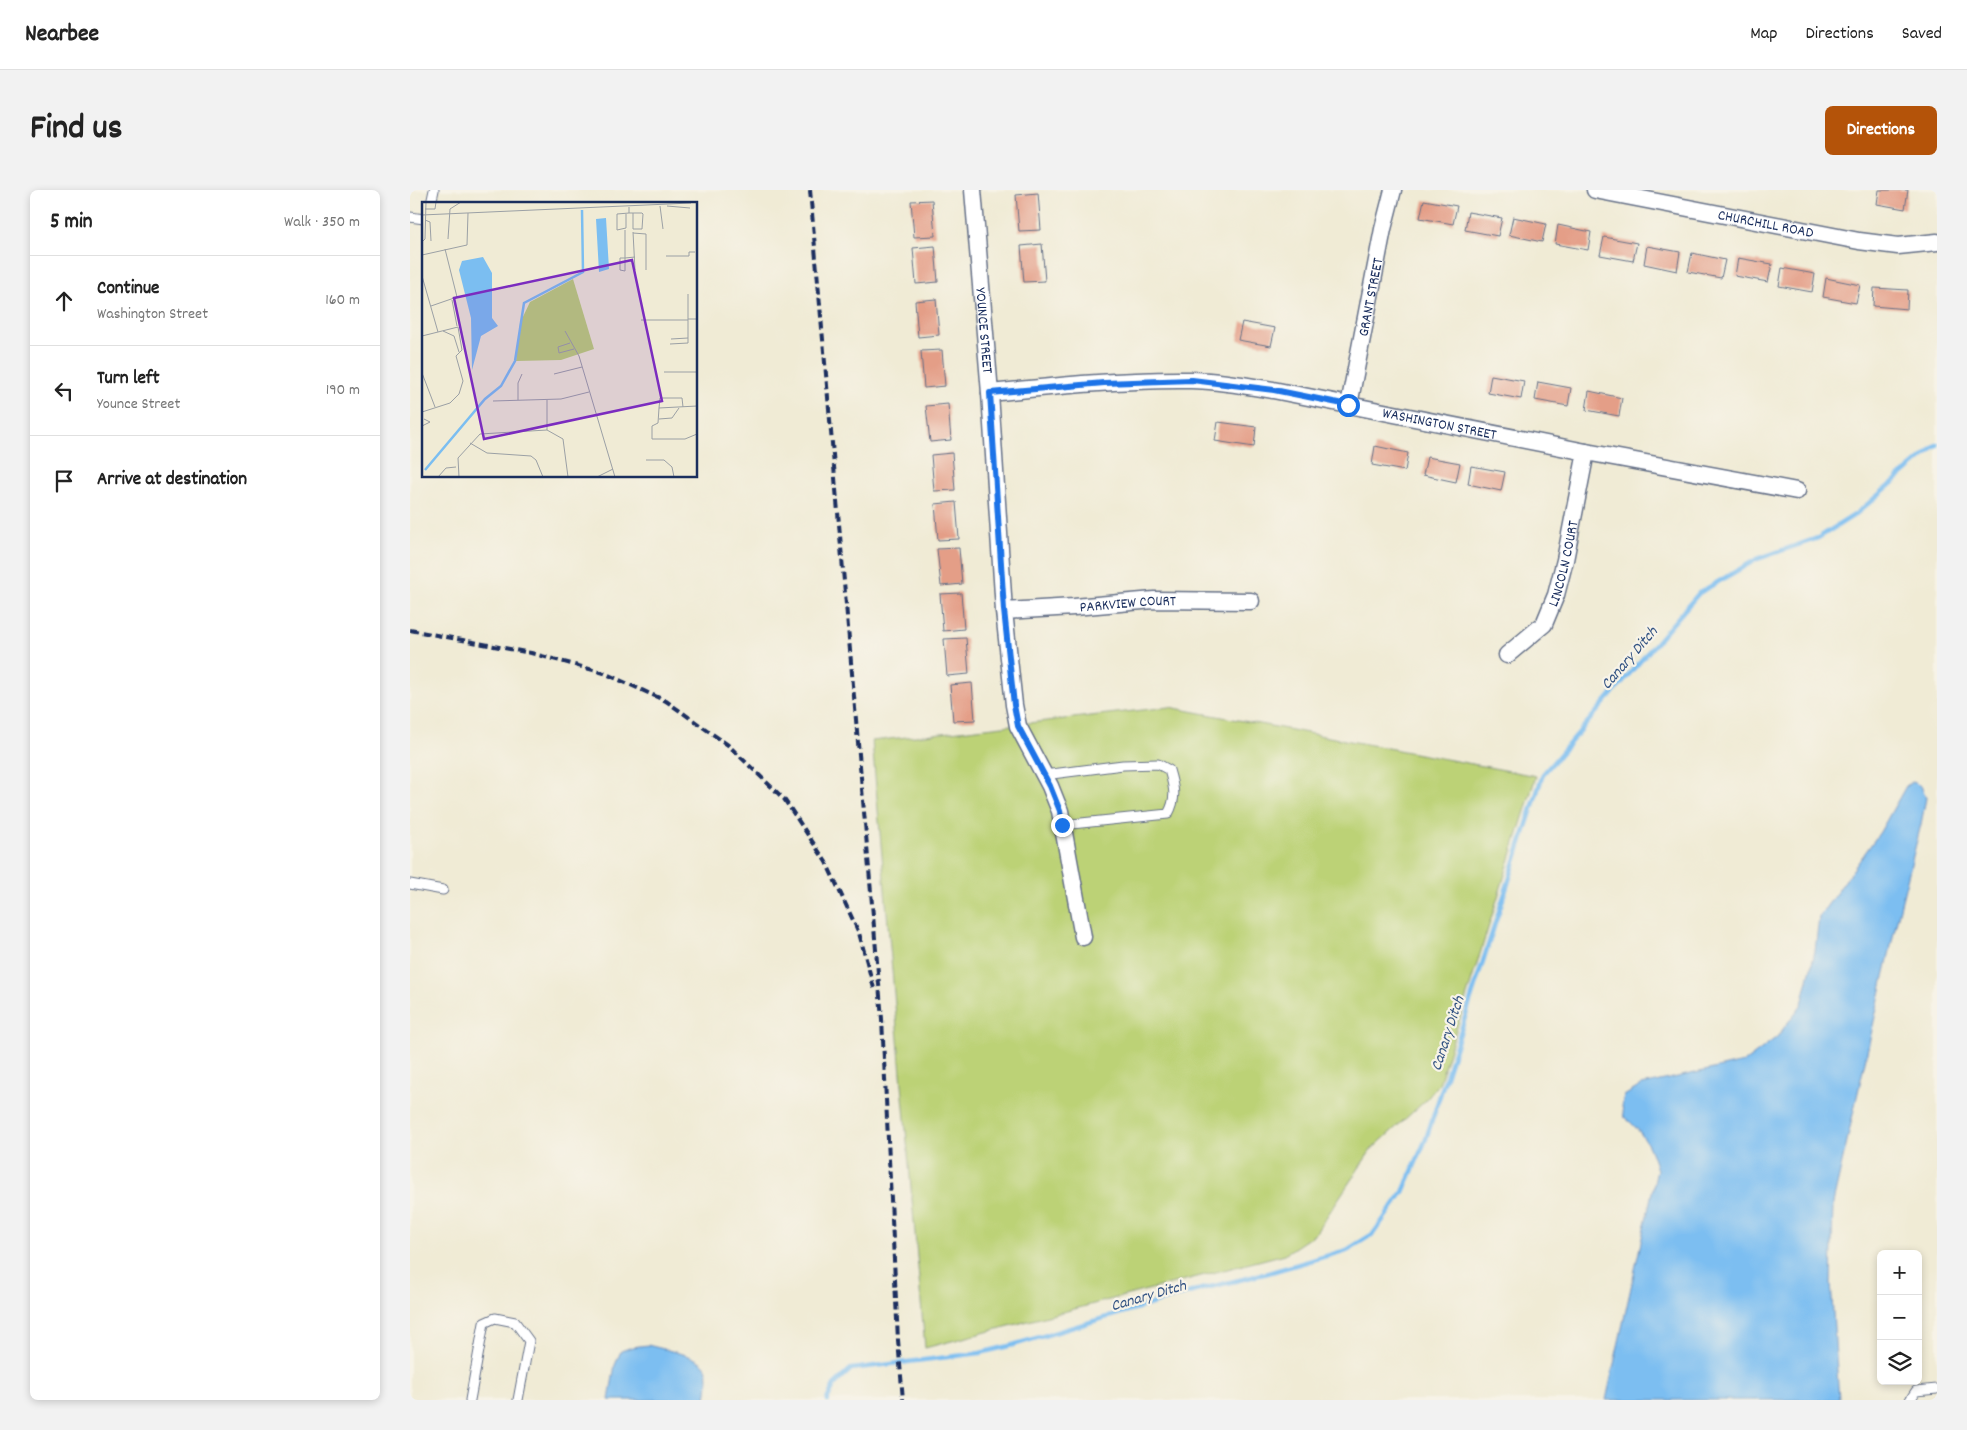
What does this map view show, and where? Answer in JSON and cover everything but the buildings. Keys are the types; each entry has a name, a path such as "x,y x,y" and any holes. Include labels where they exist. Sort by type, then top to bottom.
{"street":[{"name":"YOUNCE STREET","path":"973,190 990,393 1004,610 1014,705 1018,726 1044,775 1060,811 1083,937"},
{"name":"GRANT STREET","path":"1348,405 1382,229 1393,190"},
{"name":"CHURCHILL ROAD","path":"1595,190 1859,241 1898,246 1937,242"},
{"name":"WASHINGTON STREET","path":"990,393 1104,383 1192,380 1274,390 1586,452 1797,491"},
{"name":"LINCOLN COURT","path":"1507,655 1544,624 1556,594 1565,560 1586,452"},
{"name":"PARKVIEW COURT","path":"1004,610 1074,607 1154,600 1251,600"}],"lane":[{"path":"1044,775 1123,765 1158,764 1169,770 1175,791 1173,806 1168,814 1062,825"},
{"path":"410,884 443,890"},
{"path":"470,1400 484,1323 496,1318 515,1322 529,1341 518,1400"},
{"path":"1910,1400 1916,1391 1937,1389"}],"green space":[{"path":"1169,707 1536,776 1439,1084 1426,1100 1371,1150 1315,1234 1285,1254 925,1348 872,741"}],"water":[{"path":"1912,782 1921,786 1926,798 1833,1203 1831,1283 1839,1400 1606,1400 1657,1170 1645,1140 1631,1122 1624,1117 1622,1106 1624,1096 1642,1085 1744,1062 1777,1037 1802,1004 1815,951 1819,917 1880,832 1906,786"},
{"path":"648,1345 689,1357 703,1364 708,1376 706,1400 609,1400 615,1365 621,1351 632,1347"}],"waterway":[{"name":"Canary Ditch","path":"827,1400 834,1385 851,1369 980,1353 1013,1345 1202,1289 1268,1273 1347,1250 1373,1234 1403,1192 1426,1139 1543,774 1699,593 1757,559 1818,538 1856,514 1937,445"}],"railway":[{"path":"810,190 882,1019 898,1340 903,1400"},
{"path":"410,630 531,653 604,673 666,701 728,745 784,799 826,862 859,933 875,992"}],"route":[{"path":"1062,825 1060,811 1050,786 1018,726 1014,705 1004,610 990,393 1148,380 1192,380 1232,383 1348,405"}]}
